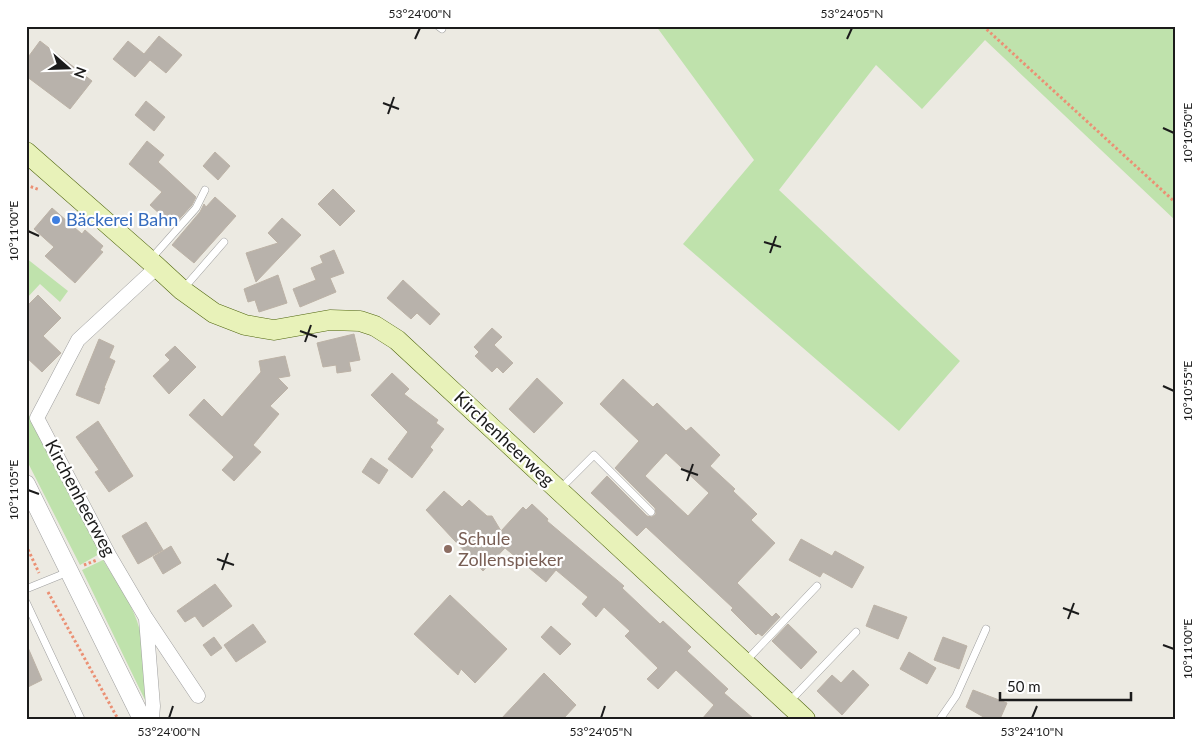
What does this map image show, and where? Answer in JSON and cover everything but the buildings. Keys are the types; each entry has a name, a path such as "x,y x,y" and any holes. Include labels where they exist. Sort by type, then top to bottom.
{"main road":[{"name":"Kirchenheerweg","path":"26,152 154,263 182,290 214,313 254,327 274,330 330,320 346,320 360,321 386,332 410,350 805,719"}],"street":[{"name":"Kirchenheerweg","path":"154,263 78,340 37,418 109,555 146,618 198,696"},
{"path":"26,484 142,719"},
{"name":"Kirchenheerweg","path":"146,618 153,706 152,719"}],"lane":[{"path":"154,263 196,208 205,190"},
{"path":"182,290 224,242"},
{"path":"559,490 594,455 651,512"},
{"path":"26,589 70,571"},
{"path":"745,662 817,586"},
{"path":"26,602 81,719"},
{"path":"940,719 956,696 986,628"},
{"path":"788,703 856,632"}],"path":[{"path":"983,26 1176,203"},
{"path":"26,545 43,582 118,719"},
{"path":"70,571 109,555"}],"green space":[{"path":"656,26 1176,26 1176,221 985,40 922,109 876,65 779,190 960,361 899,431 683,244 754,160"},
{"path":"26,258 68,291 60,302 40,284 26,299"},
{"path":"26,409 101,553 80,565 26,459"},
{"path":"103,560 130,605 140,630 149,698 145,700 82,570"}],"place":[{"name":"Bäckerei Bahn","path":"56,220"},
{"name":"Schule Zollenspieker","path":"448,549"}]}
